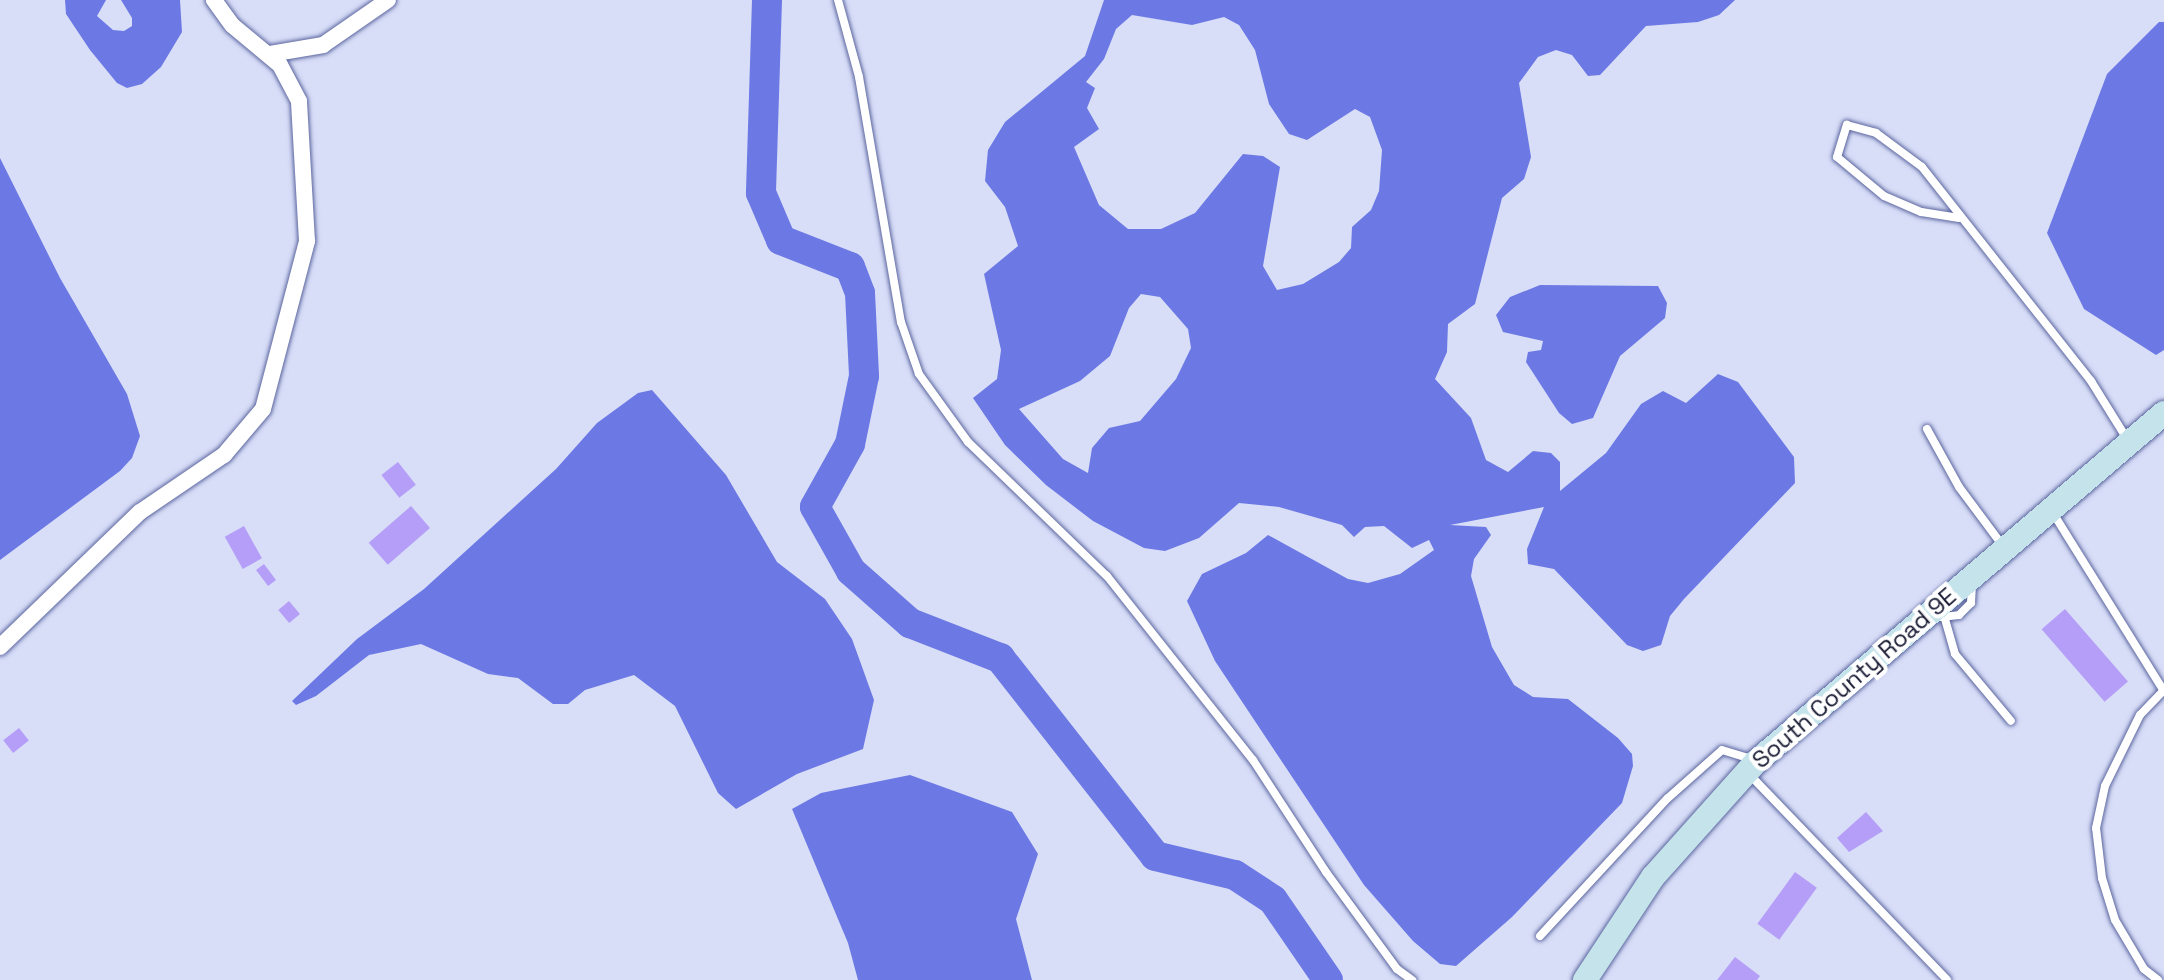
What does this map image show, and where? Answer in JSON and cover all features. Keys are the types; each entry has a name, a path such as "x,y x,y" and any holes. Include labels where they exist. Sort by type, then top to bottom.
{"street":[{"path":"0,647 140,512 224,455 263,409 307,241 299,101 270,54 232,25 214,0"},
{"path":"270,54 311,50 388,0"},
{"name":"South County Road 9E","path":"1585,980 1653,877 1751,767 1937,616 1971,576 2164,413"}],"lane":[{"path":"838,0 859,77 901,322 919,374 968,442 1107,576 1253,760 1326,872 1397,969 1412,980"},
{"path":"1959,218 1921,212 1884,196 1848,167 1837,157 1847,125 1876,133 1922,167 1959,218 2091,381 2129,442"},
{"path":"1927,429 1959,487 2004,548"},
{"path":"2050,509 2164,690 2140,715 2105,786 2096,828 2102,878 2115,920 2144,969 2158,980"},
{"path":"1937,616 1955,654 2011,721"},
{"path":"1540,936 1668,798 1722,750 1751,767 1947,980"}],"water":[{"path":"65,0 106,0 97,16 113,30 124,31 132,26 132,18 121,0 180,0 182,32 161,67 142,84 127,88 117,83 90,50 66,14"},
{"path":"1104,0 1735,0 1719,15 1698,22 1646,26 1600,75 1588,76 1572,55 1556,50 1538,57 1519,83 1531,157 1524,179 1502,198 1475,304 1448,324 1447,352 1435,379 1471,418 1486,460 1508,472 1533,451 1551,453 1560,462 1560,491 1606,453 1641,404 1663,391 1686,403 1718,374 1738,382 1794,457 1795,483 1684,599 1670,616 1661,645 1643,651 1627,645 1554,569 1528,564 1527,549 1544,507 1450,525 1486,527 1491,535 1474,559 1471,576 1492,647 1514,685 1533,697 1568,699 1618,738 1632,754 1633,766 1622,803 1512,917 1456,966 1440,964 1413,941 1364,885 1215,661 1187,601 1202,574 1246,553 1268,535 1348,579 1368,583 1400,574 1434,550 1429,540 1412,548 1384,526 1365,527 1354,537 1342,525 1279,507 1239,503 1199,538 1165,551 1144,548 1093,521 1046,485 1005,445 973,398 997,379 1001,350 984,274 1018,246 1005,207 985,181 988,150 1005,122 1085,56","holes":["1132,15 1192,25 1224,17 1239,25 1255,50 1269,104 1289,134 1307,140 1355,109 1370,117 1382,150 1379,191 1371,210 1352,227 1351,248 1339,262 1303,284 1277,290 1263,266 1280,167 1263,156 1243,154 1195,213 1161,229 1128,229 1099,205 1074,147 1099,129 1087,108 1095,88 1086,82 1104,59 1116,29","1141,294 1160,297 1188,329 1191,348 1176,379 1140,421 1109,428 1092,448 1088,473 1063,459 1019,409 1080,381 1110,356 1129,308"]},
{"path":"2159,22 2164,22 2164,350 2156,355 2084,309 2047,233 2107,74"},
{"path":"0,158 60,278 127,394 140,436 132,458 120,471 0,560"},
{"path":"1540,285 1658,286 1667,303 1665,318 1620,356 1593,418 1572,424 1559,413 1526,362 1528,352 1541,350 1543,341 1503,332 1496,315 1510,297"},
{"path":"652,390 726,475 777,562 825,599 852,639 874,700 863,749 797,774 736,809 718,793 675,706 634,675 585,690 568,704 553,704 518,678 488,674 421,644 369,655 316,696 296,705 292,701 357,639 424,589 556,469 597,423 638,393"},
{"path":"910,775 1012,812 1038,854 1016,919 1032,980 858,980 848,943 792,809 821,793"}],"building":[{"path":"398,462 416,485 399,498 381,475"},
{"path":"411,506 430,528 388,565 369,543"},
{"path":"244,526 262,558 243,569 225,537"},
{"path":"264,564 276,580 268,586 256,570"},
{"path":"289,601 300,614 289,623 278,610"},
{"path":"2065,609 2128,681 2105,702 2042,629"},
{"path":"19,728 29,741 13,753 3,740"},
{"path":"1866,812 1883,831 1849,852 1837,838"},
{"path":"1795,872 1817,888 1779,940 1757,924"},
{"path":"1735,957 1760,976 1757,980 1717,980"}],"waterway":[{"path":"767,0 761,193 781,240 850,267 860,293 864,376 850,444 815,507 851,571 910,623 1000,658 1155,856 1235,875 1273,900 1328,980"}]}
